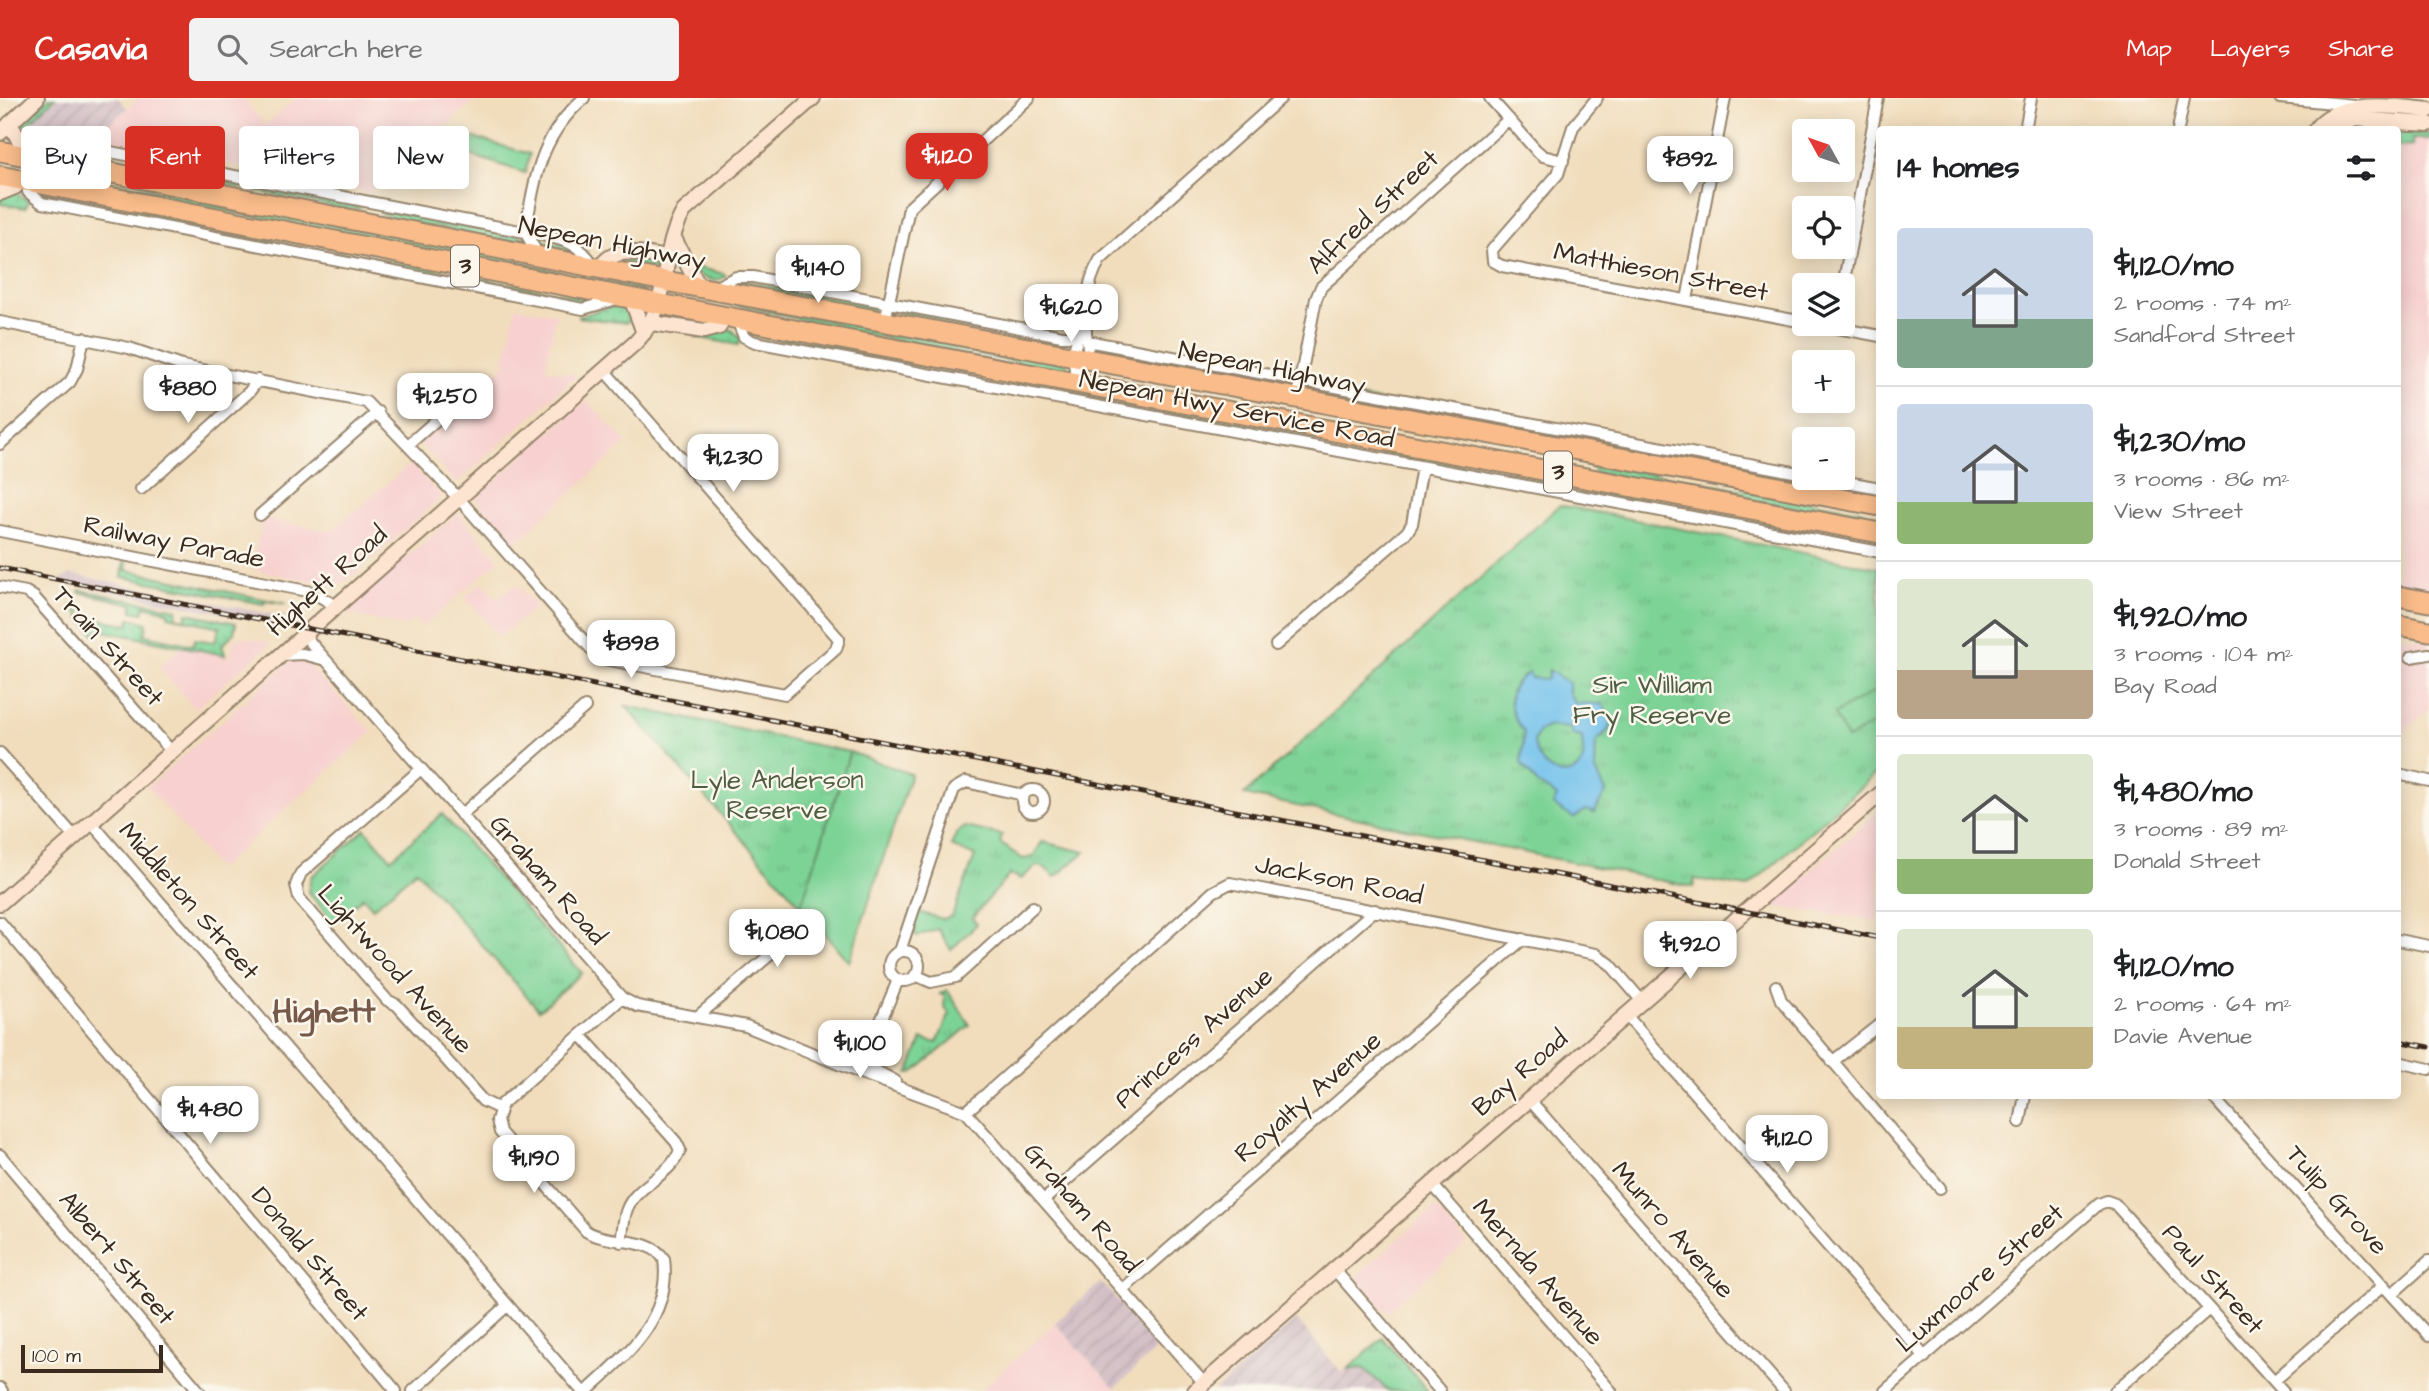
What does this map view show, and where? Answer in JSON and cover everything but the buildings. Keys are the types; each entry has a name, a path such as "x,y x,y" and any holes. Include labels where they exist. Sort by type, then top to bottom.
{"highway":[{"name":"Nepean Highway","path":"0,151 21,155"},
{"name":"Nepean Highway","path":"111,169 370,212 539,256 664,281 887,312 1298,390 1588,454 1876,505"},
{"name":"Nepean Highway","path":"0,176 21,179"},
{"name":"Nepean Highway","path":"72,189 1128,392 1582,487 1876,532"},
{"path":"705,288 723,315"},
{"path":"1582,487 1588,454"},
{"path":"2401,597 2429,602"},
{"path":"2401,626 2429,631"}],"street":[{"path":"21,149 4,128 37,98"},
{"path":"539,256 525,232 537,168 557,125 584,98"},
{"name":"Highett Road","path":"0,903 648,328 659,303 680,217 688,206 813,98"},
{"path":"887,312 909,208 1029,98"},
{"path":"1079,383 1084,321 1093,272 1106,254 1281,98"},
{"path":"1490,98 1543,156 1563,161 1573,127 1597,98"},
{"path":"1687,300 1725,98"},
{"path":"1845,273 1878,98"},
{"path":"2026,126 2031,98"},
{"path":"2179,126 2184,98"},
{"path":"2280,98 2429,110"},
{"path":"2319,126 2333,111 2358,105"},
{"path":"2338,126 2354,118 2429,124"},
{"name":"Alfred Street","path":"1298,390 1316,299 1325,282 1509,119"},
{"name":"Matthieson Street","path":"1563,161 1558,174 1496,250 1495,263 1792,319"},
{"path":"0,192 21,185"},
{"path":"29,189 28,192 42,203 583,309 627,297 648,328 704,331 719,327 723,315"},
{"path":"370,212 525,232 574,243 587,253 597,267 617,252 670,258"},
{"path":"270,228 285,251"},
{"path":"674,238 705,288"},
{"path":"320,258 340,241"},
{"name":"Nepean Hwy Service Road","path":"723,315 755,341 1422,467 1582,487 1876,551"},
{"path":"0,322 142,351 183,366 359,399 378,412 599,658 785,694 836,649 839,639 603,369"},
{"path":"1855,330 1876,335"},
{"path":"0,444 70,382 77,369 84,338"},
{"path":"1022,372 1035,394"},
{"path":"141,489 249,392 258,380"},
{"name":"Nepean Hwy Service Road","path":"1298,390 1792,472"},
{"path":"1105,408 1128,392"},
{"path":"408,445 461,398"},
{"path":"260,515 378,412"},
{"path":"1276,645 1407,532 1412,524 1422,467"},
{"path":"1855,483 1876,487"},
{"name":"Railway Parade","path":"0,531 312,592 336,606"},
{"name":"Train Street","path":"0,587 26,592 34,597 172,752"},
{"name":"Graham Road","path":"304,635 622,998 637,1006 746,1026 819,1055 865,1069 966,1112 1122,1290 1199,1387"},
{"path":"280,656 303,654 324,660"},
{"path":"2412,657 2429,654"},
{"path":"461,815 585,707"},
{"path":"0,753 74,836"},
{"name":"Lightwood Avenue","path":"421,769 301,873 296,886 299,898 387,1000 397,1005 483,1101 500,1109"},
{"path":"2401,775 2429,781"},
{"path":"865,1069 895,977 890,959 900,951 954,789 966,782 1023,795"},
{"name":"Bay Road","path":"1199,1387 1876,797"},
{"name":"Middleton Street","path":"90,821 508,1306 585,1391"},
{"name":"Jackson Road","path":"966,1112 1219,887 1230,883 1601,956 1642,1000"},
{"path":"915,975 931,982 956,977 1033,907"},
{"name":"Princess Avenue","path":"1044,1200 1375,910"},
{"path":"697,1017 811,920"},
{"name":"Donald Street","path":"0,922 396,1391"},
{"name":"Royalty Avenue","path":"1122,1290 1524,939"},
{"path":"2401,941 2429,946"},
{"path":"895,977 907,980 915,975 919,964 916,957 909,952 900,951"},
{"path":"1776,986 1781,1000 1940,1188"},
{"path":"713,1020 723,996"},
{"path":"585,1391 634,1349 646,1332 659,1304 664,1259 652,1248 601,1239 586,1231 500,1132 497,1120 500,1109 622,998"},
{"path":"1625,1014 1925,1357"},
{"path":"1832,1062 1876,1027"},
{"path":"581,1035 676,1142 680,1150 676,1160 632,1200 627,1210 621,1242"},
{"path":"2401,1063 2429,1069"},
{"name":"Munro Avenue","path":"1528,1098 1784,1391"},
{"path":"2020,1122 2024,1099"},
{"name":"Tulip Grove","path":"2215,1099 2429,1336"},
{"name":"Albert Street","path":"0,1155 199,1391"},
{"name":"Mernda Avenue","path":"1431,1183 1611,1391"},
{"name":"Luxmoore Street","path":"1885,1391 2099,1204 2107,1201"},
{"name":"Paul Street","path":"2107,1201 2115,1204 2283,1391"},
{"path":"2274,1381 2388,1290 2429,1261"},
{"path":"1333,1268 1440,1391"},
{"path":"413,1391 508,1306"},
{"path":"2115,1391 2209,1309"}],"shaded area":[{"path":"58,98 118,98 127,108 107,126 39,126 34,125 34,118"},
{"path":"139,98 242,98 265,125 297,98 477,98 445,126 373,126 374,189 369,193 349,189 359,189 359,126 239,126 239,167 225,164 225,126 125,126 125,143 111,140 111,126 107,126"},
{"path":"2401,129 2429,131 2429,594 2401,589"},
{"path":"516,307 556,314 545,369 577,375 456,484 419,442 507,363 504,362"},
{"path":"587,400 626,443 514,544 475,498"},
{"path":"411,463 442,497 350,578 340,584 326,584 251,569 263,519 332,531"},
{"path":"458,513 499,560 423,627 415,618 405,627 348,614 347,611 358,600"},
{"path":"71,574 289,617 277,624 57,581"},
{"path":"482,582 497,599 516,584 536,606 500,637 465,597"},
{"path":"2401,636 2429,641 2429,708 2401,734"},
{"path":"243,637 268,642 267,647 195,709 159,667 182,647 231,657 235,638 242,640"},
{"path":"291,660 307,664 372,732 218,869 148,787"},
{"path":"1876,814 1876,921 1770,906"},
{"path":"1436,1207 1467,1243 1386,1313 1355,1277"},
{"path":"1101,1282 1158,1347 1115,1388 1055,1323"},
{"path":"1296,1319 1342,1373 1383,1338 1428,1391 1215,1391"},
{"path":"1055,1323 1115,1388 1111,1391 980,1391"}],"green space":[{"path":"49,98 55,98 25,126 21,126 19,132 21,122"},
{"path":"2401,132 2429,134 2429,139 2412,139 2413,146 2401,147"},
{"path":"469,136 530,154 525,173 469,155"},
{"path":"111,157 125,159 125,165 111,162"},
{"path":"225,179 239,181 239,188 225,185"},
{"path":"111,181 125,184 125,189 151,189 493,254 565,274 641,288 643,293 170,200 111,186"},
{"path":"246,189 279,189 351,203 361,209 345,209"},
{"path":"41,191 269,237 277,244 43,198 32,192"},
{"path":"15,192 29,201 25,208 0,204 0,199"},
{"path":"390,211 528,237 531,245 393,219 381,213"},
{"path":"535,239 565,245 582,254 538,247"},
{"path":"338,251 595,300 586,303 571,302 331,255"},
{"path":"619,257 659,261 656,270 611,260"},
{"path":"688,265 726,276 711,280 701,276"},
{"path":"742,280 879,308 867,310 733,283"},
{"path":"716,300 1066,363 1071,373 844,330"},
{"path":"613,306 631,309 632,319 626,323 577,317"},
{"path":"898,309 1068,342 1056,346 906,318"},
{"path":"724,329 732,330 741,339 738,345 695,337"},
{"path":"747,330 1015,380 1025,385 751,335"},
{"path":"1092,349 1286,382 1289,384 1281,389"},
{"path":"1033,383 1113,400 1072,398 1049,392"},
{"path":"1309,388 1792,477 1792,481 1311,391"},
{"path":"1134,402 1576,485 1574,488 1565,489 1147,410 1114,407"},
{"path":"1589,464 1858,510 1876,516 1876,521 1596,473"},
{"path":"1855,489 1876,495 1847,490"},
{"path":"1588,490 1876,542 1876,548 1582,493"},
{"name":"Sir William Fry Reserve","path":"1560,505 1876,567 1876,774 1748,887 1695,879 1693,887 1244,795"},
{"path":"124,561 127,563 126,570 287,604 265,601 264,604 122,577"},
{"path":"80,590 177,609 175,617 185,619 187,613 236,623 234,633 222,645 225,655 99,630 94,634 72,606 81,609 80,615 129,625 130,618 147,623 145,635 193,645 195,639 215,642 220,627 168,616 169,612 145,606 143,613 132,611 133,604 79,592"},
{"path":"1876,691 1876,723 1847,739 1834,714"},
{"name":"Lyle Anderson Reserve","path":"626,706 850,752 801,906"},
{"path":"850,752 911,774 849,962 801,906"},
{"path":"442,814 582,973 539,1010 416,870 373,908 363,897 334,923 308,892 311,877 365,829 391,859"},
{"path":"965,827 1002,835 1000,843 1023,859 1033,857 1042,842 1085,852 1055,877 1044,867 1036,866 1021,879 1010,874 972,918 977,924 951,950 938,929 917,936 911,930 918,912 943,919 952,916 975,856 951,846 957,832"},
{"path":"947,990 970,1025 914,1072 908,1074 922,1039 937,1043 950,1013 944,1007 945,996 940,994"},
{"path":"1383,1338 1428,1391 1389,1391 1363,1368 1348,1369"}],"water":[{"path":"1549,670 1569,683 1569,693 1575,703 1602,704 1611,717 1609,729 1596,742 1595,769 1606,792 1594,813 1586,810 1574,818 1553,805 1557,796 1538,784 1521,764 1524,732 1511,709 1511,693 1520,679 1529,673 1531,678 1547,679","holes":["1549,726 1570,728 1573,735 1582,737 1583,759 1572,772 1564,774 1548,768 1537,752 1534,741 1539,731"]}],"railway":[{"path":"0,568 1876,937"},
{"path":"2401,1042 2429,1047"}],"district":[{"name":"Highett","path":"324,1012"}]}
